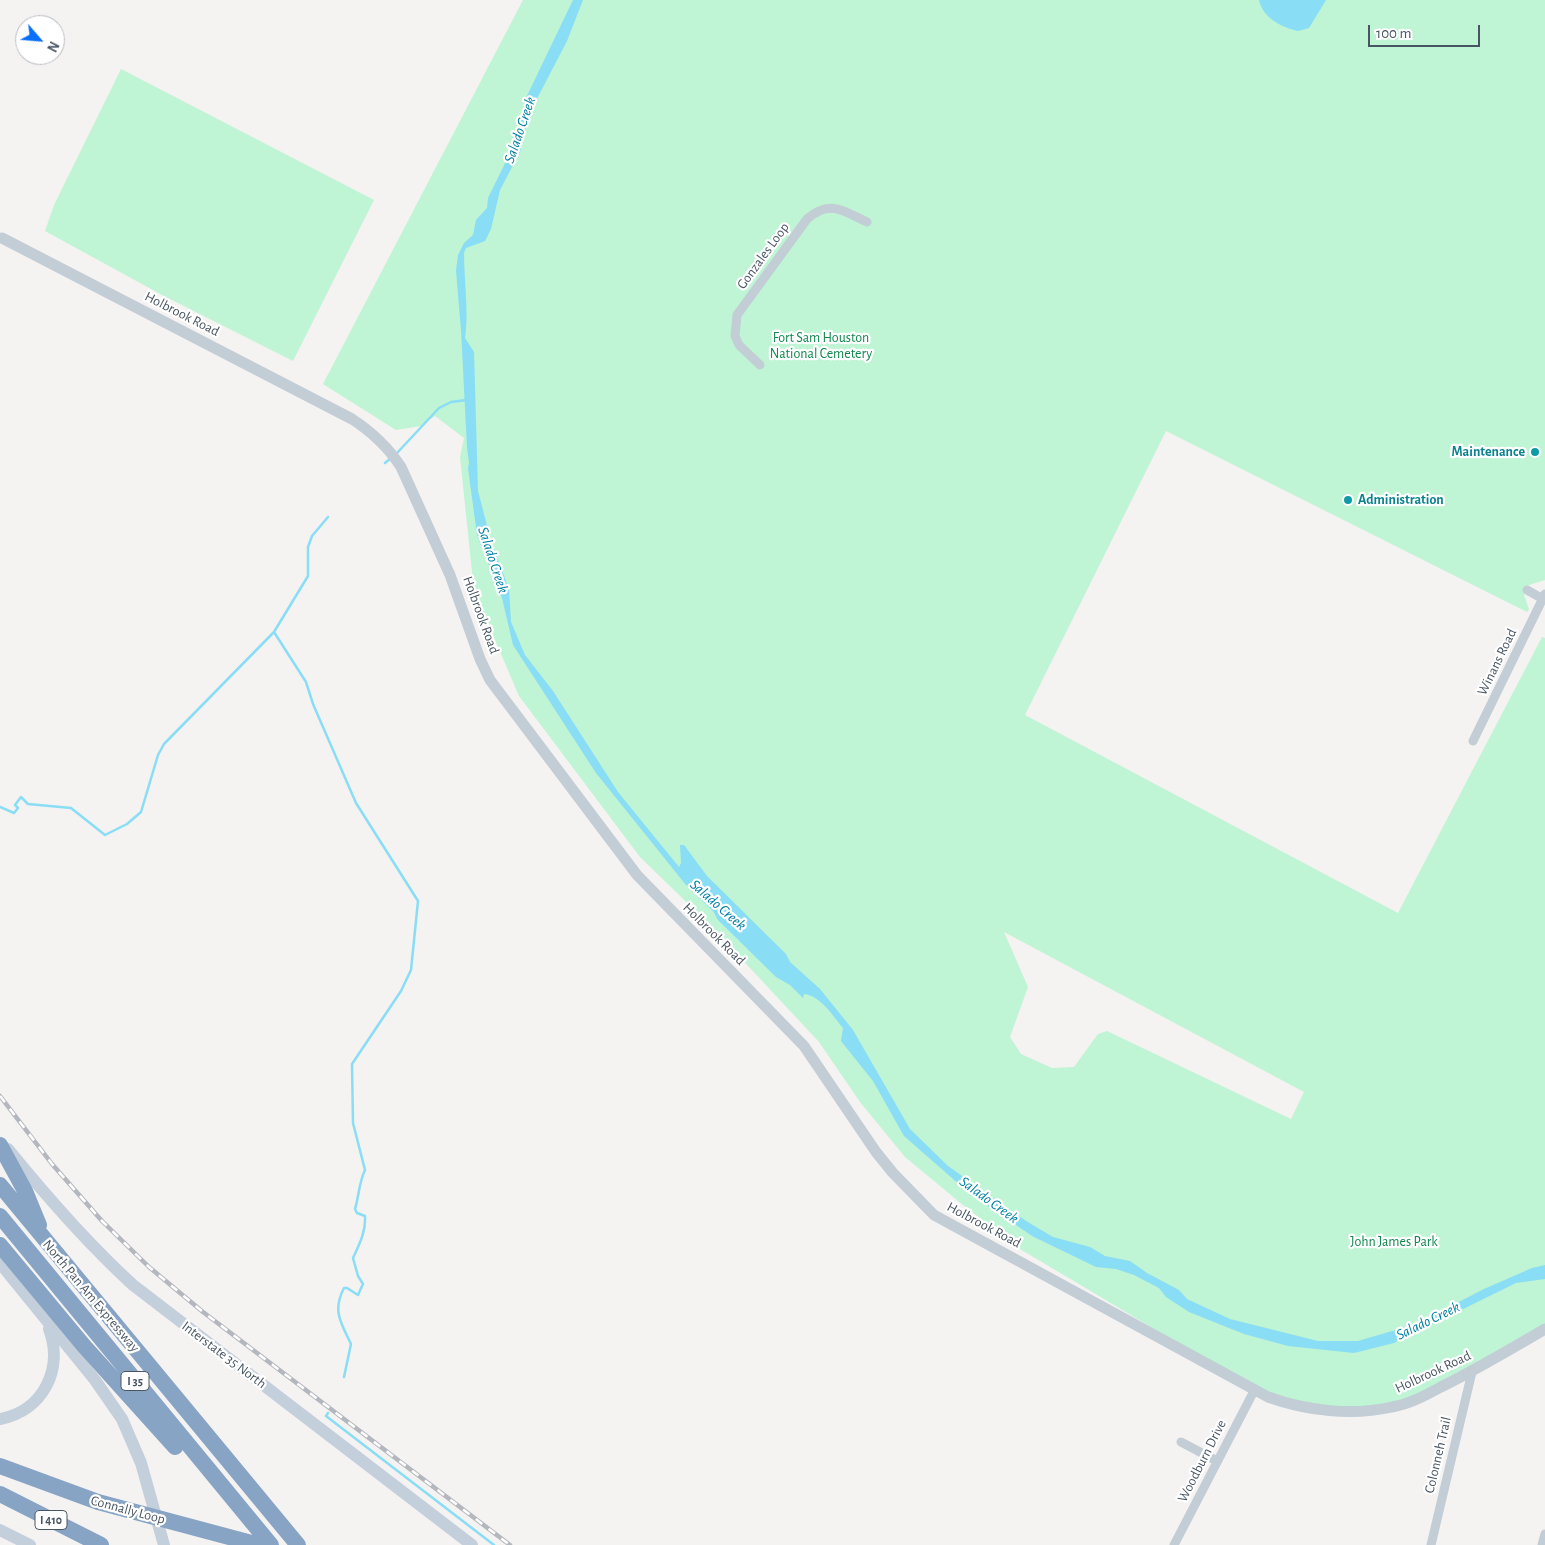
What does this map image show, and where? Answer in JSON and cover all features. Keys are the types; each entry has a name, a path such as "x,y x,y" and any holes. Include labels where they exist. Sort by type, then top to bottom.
{"highway":[{"path":"0,1144 25,1191 47,1243"},
{"name":"North Pan Am Expressway","path":"0,1185 298,1545"},
{"name":"North Pan Am Expressway","path":"0,1216 271,1545"},
{"path":"0,1245 84,1346 260,1545"},
{"name":"Connally Loop","path":"0,1466 98,1502 260,1545"},
{"name":"I 410","path":"0,1494 101,1545"},
{"path":"165,1520 283,1545"}],"main road":[{"name":"Interstate 35 North","path":"0,1139 49,1200 101,1256 133,1285 472,1545"},
{"path":"0,1263 45,1317 122,1419 141,1463 164,1545"},
{"path":"0,1419 12,1417 28,1408 42,1395 52,1376 54,1343 45,1317"},
{"path":"0,1530 30,1545"}],"street":[{"name":"Gonzales Loop","path":"760,365 739,345 735,336 737,315 807,219 823,208 832,208 841,209 867,222"},
{"name":"Holbrook Road","path":"1,240 367,429 393,454 401,467 450,576 480,659 490,680 637,875 804,1046 876,1152 906,1187 934,1215 1284,1403 1317,1409 1359,1411 1392,1408 1410,1402 1472,1372 1545,1329"},
{"path":"1527,590 1544,596"},
{"name":"Winans Road","path":"1473,741 1544,596"},
{"name":"Colonneh Trail","path":"1431,1545 1472,1372"},
{"name":"Woodburn Drive","path":"1174,1545 1255,1389"},
{"path":"1181,1442 1217,1461"},
{"path":"1542,1545 1545,1534"}],"green space":[{"name":"Fort Sam Houston National Cemetery","path":"523,0 1545,0 1545,580 1529,585 1524,595 1529,609 1527,612 1166,431 1025,715 1398,913 1542,637 1545,638 1545,1329 1403,1404 1347,1411 1302,1406 1255,1389 1020,1249 963,1205 905,1157 860,1102 819,1042 710,925 640,857 519,696 474,591 460,457 464,438 435,416 421,426 396,430 323,384","holes":["1004,932 1304,1092 1291,1119 1107,1031 1098,1034 1074,1067 1052,1068 1021,1054 1010,1037 1028,987"]},
{"path":"121,69 374,200 293,361 162,295 45,231 54,205"}],"water":[{"name":"Salado Creek","path":"573,0 583,0 567,41 529,114 520,152 500,190 491,229 485,241 466,248 464,253 465,338 474,352 478,491 491,541 509,589 511,622 525,655 553,691 618,792 679,867 681,863 680,845 684,845 707,876 786,954 790,962 820,989 853,1030 910,1129 948,1166 1026,1221 1053,1237 1090,1247 1105,1256 1130,1261 1147,1273 1179,1290 1187,1299 1230,1319 1318,1341 1358,1341 1416,1324 1484,1289 1532,1268 1545,1265 1545,1279 1516,1283 1394,1343 1354,1353 1288,1346 1244,1334 1189,1312 1166,1297 1159,1288 1134,1275 1116,1269 1096,1267 1032,1236 968,1192 904,1136 873,1081 841,1041 843,1028 831,1012 816,998 804,994 803,998 790,985 776,977 718,920 713,911 686,885 596,773 513,645 502,598 477,535 468,468 456,271 458,255 464,243 473,235 476,220 487,208 488,198 515,143 525,100"},
{"path":"1259,0 1326,0 1309,28 1298,31 1274,21 1264,12"}],"waterway":[{"path":"397,453 439,408 451,402 467,400"},
{"path":"385,463 391,458"},
{"path":"328,517 312,536 308,547 308,576 274,632 306,682 313,704 356,803 418,901 411,970 401,991 352,1064 353,1123 365,1170 361,1179 355,1209 357,1213 365,1216 365,1222 362,1238 353,1258 358,1276 363,1284 358,1295 344,1288 340,1296 338,1310 339,1317 351,1344 344,1377"},
{"path":"0,807 14,813 18,808 15,805 21,797 28,804 71,808 105,835 127,824 141,812 158,755 164,744 274,632"},
{"path":"328,1413 326,1416 494,1545"}],"railway":[{"path":"0,1096 52,1164 102,1221 149,1267 203,1312 510,1545"}],"place":[{"name":"Maintenance","path":"1535,452"},
{"name":"Administration","path":"1348,500"}],"park label":[{"name":"John James Park","path":"1394,1242"}]}
